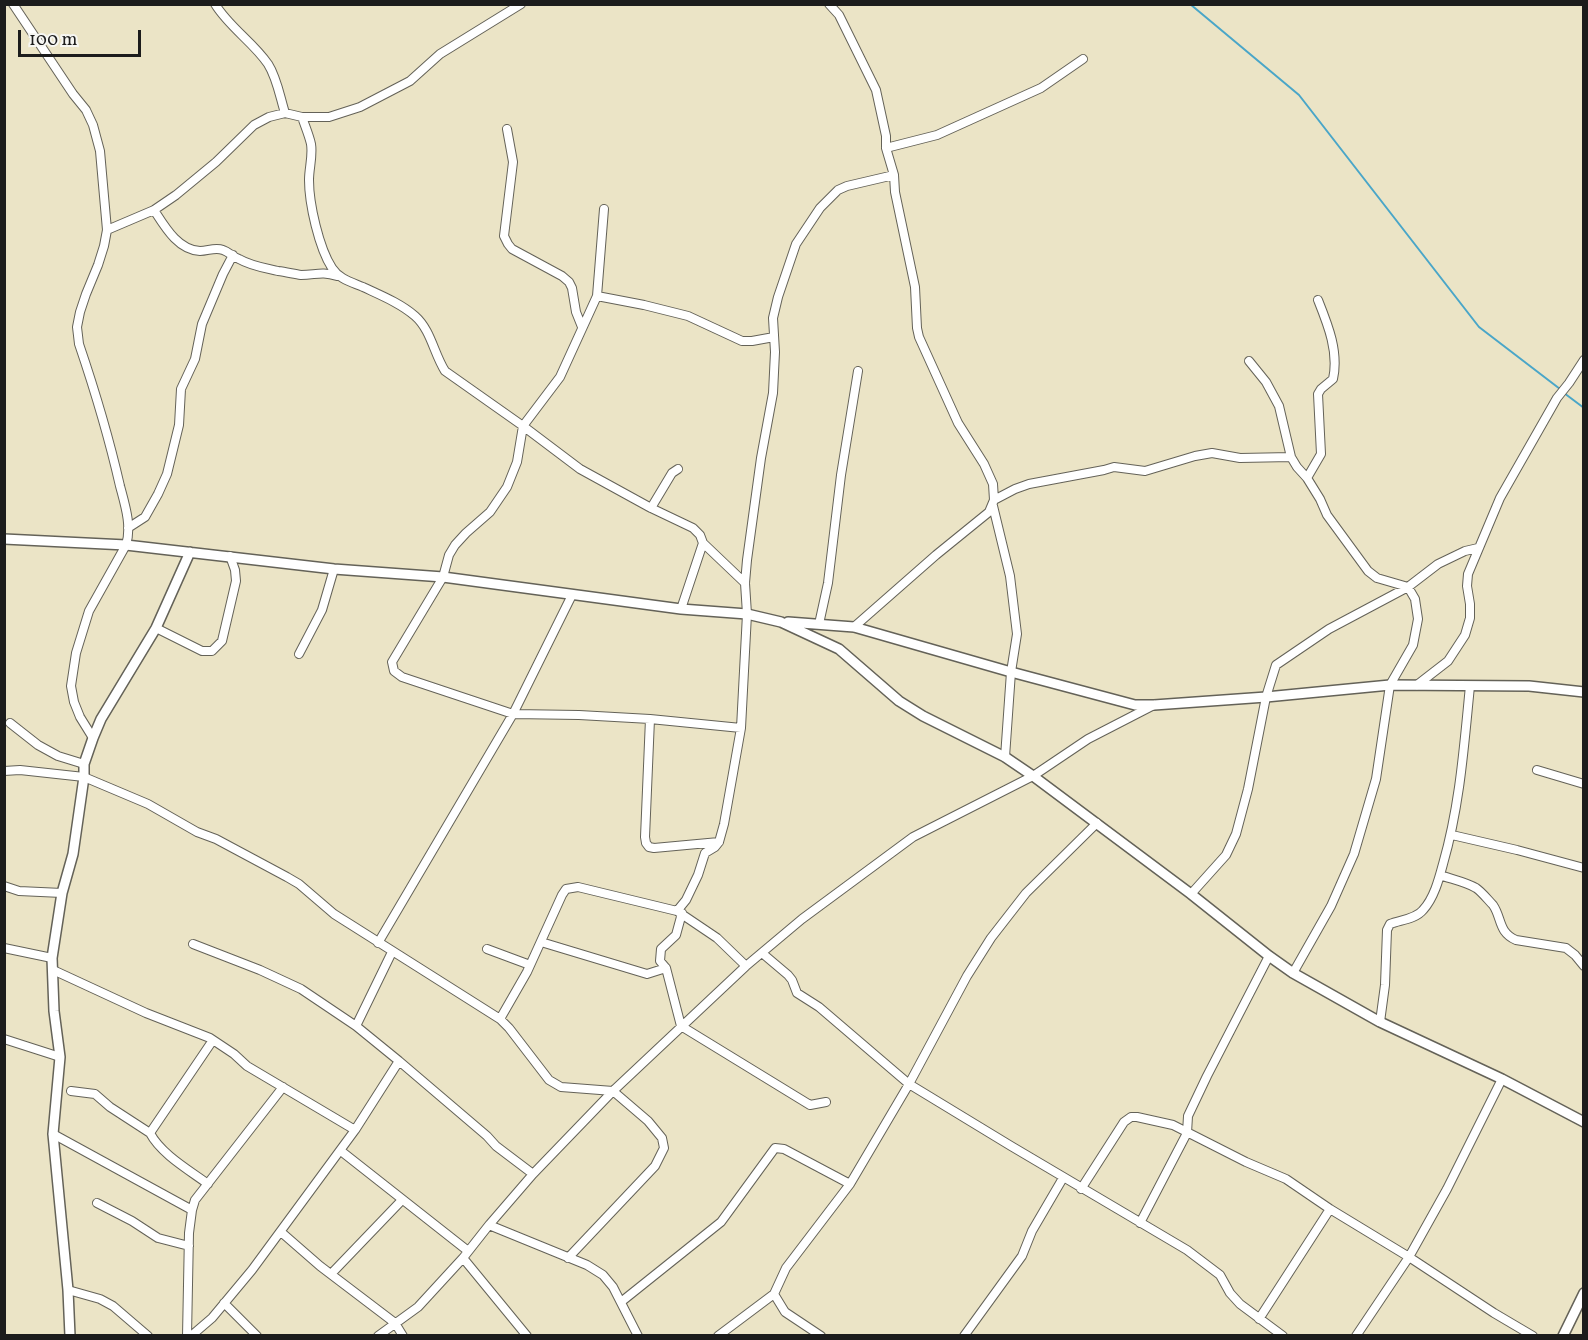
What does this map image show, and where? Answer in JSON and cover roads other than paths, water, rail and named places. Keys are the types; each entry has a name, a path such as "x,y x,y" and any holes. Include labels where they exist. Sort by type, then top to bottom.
{"street":[{"path":"214,4 222,16 268,64 285,113"},
{"path":"107,230 154,210 176,195 216,162 254,125 269,117 285,113 302,117 329,117 360,107 411,81 440,54 521,4"},
{"path":"829,4 839,15 876,90 915,286 919,337 958,423 993,484 993,502 1010,576 1017,634 1011,672 1005,757"},
{"path":"15,6 86,110 100,151 107,230 104,246 86,294 77,327 79,344 109,438 129,537 89,611 76,652 72,694 80,717 93,738"},
{"path":"886,148 937,135 1041,88 1083,59"},
{"path":"302,117 311,143 309,180 312,209 325,255 339,276"},
{"path":"507,129 513,162 504,236 512,249 569,282 582,327"},
{"path":"826,1102 810,1105 681,1026 666,968 660,961 661,949 676,935 679,912 698,875 705,853 719,842 741,728 747,614 745,583 751,524 773,393 773,318 778,297 796,244 820,208 838,190 894,175"},
{"path":"604,209 597,296 560,377 523,426 517,462 507,488 490,512 455,545 449,555 443,577 392,662 394,671 402,677 513,714 650,719 741,728"},
{"path":"154,210 166,228 186,248 200,251 225,250 237,259 257,267 301,274 326,273 339,276 406,309 417,318 438,353 445,371 580,469 693,528 700,535 702,543 681,609"},
{"path":"128,528 145,517 159,494 167,474 179,425 181,390 195,359 202,324 233,255"},
{"path":"597,296 688,316 742,341 774,337"},
{"path":"1307,478 1321,454 1318,394 1333,379 1334,374 1334,354 1330,330 1318,300"},
{"path":"1417,686 1448,661 1464,635 1470,618 1467,574 1478,548 1500,498 1557,398 1584,360"},
{"path":"1249,361 1266,382 1279,406 1291,457 1307,478 1327,515 1368,571 1377,578 1408,587 1415,599 1418,619 1413,645 1389,685 1376,779 1354,854 1331,906 1293,973"},
{"path":"819,624 828,583 841,475 858,371"},
{"path":"854,627 989,512 993,502 1015,489 1029,484 1114,467 1145,471 1212,453 1240,458 1291,457"},
{"path":"651,508 672,473 678,469"},
{"path":"4,538 126,545 334,568 443,577 681,609 747,614 781,621 854,627 1135,705 1266,697 1389,685 1529,686 1584,692"},
{"path":"702,543 745,583"},
{"path":"1191,894 1226,855 1236,834 1248,789 1266,697 1276,665 1329,629 1408,587 1438,564 1465,551 1478,548"},
{"path":"70,1335 68,1290 52,1134 60,1057 54,1011 52,958 62,893 73,854 84,764 101,719 156,628 190,552"},
{"path":"156,628 202,651 212,651 222,641 236,581 230,556"},
{"path":"299,654 322,610 334,568"},
{"path":"378,943 513,714 572,595"},
{"path":"781,621 839,649 899,701 922,716 1005,757 1033,776 1293,973 1380,1022 1502,1079 1584,1122"},
{"path":"1380,1022 1387,930 1390,924 1416,916 1423,911 1431,899 1452,835 1459,793 1470,686"},
{"path":"378,1335 418,1307 533,1174 613,1091 746,966 802,919 914,837 1033,776 1088,739 1154,705"},
{"path":"650,719 646,843 649,847 654,848 719,842"},
{"path":"10,723 38,745 58,756 84,764"},
{"path":"4,771 20,770 84,777 148,804 288,877 334,914 500,1019 549,1080 561,1087 613,1091 648,1121 662,1138 664,1148 655,1166 568,1258"},
{"path":"1537,770 1584,784"},
{"path":"718,1335 774,1294 786,1268 849,1184 909,1084 967,976 991,938 1026,893 1097,823"},
{"path":"1452,835 1584,868"},
{"path":"1440,875 1476,888 1494,908 1500,923 1510,937 1566,948 1584,966"},
{"path":"4,886 19,891 62,893"},
{"path":"500,1019 530,965 562,895 571,888 578,887 596,891 679,912 717,938 746,966"},
{"path":"541,942 647,974 666,968"},
{"path":"193,944 261,970 301,989 356,1026 496,1146 533,1174"},
{"path":"4,948 52,958"},
{"path":"487,949 530,965"},
{"path":"356,1026 392,952"},
{"path":"762,952 788,975 796,993 819,1007 909,1084 1081,1189 1187,1250 1220,1275 1230,1293 1240,1304 1283,1335"},
{"path":"1140,1223 1186,1133 1188,1116 1269,956"},
{"path":"53,970 146,1013 213,1040 234,1053 247,1066 356,1130"},
{"path":"4,1039 60,1057"},
{"path":"150,1133 213,1040"},
{"path":"189,1335 212,1318 344,1154 346,1143 399,1061"},
{"path":"1356,1335 1409,1257 1447,1189 1502,1079"},
{"path":"189,1335 189,1233 195,1200 283,1087"},
{"path":"71,1091 95,1094 110,1107 150,1133 152,1138 173,1159 208,1184"},
{"path":"1081,1189 1124,1122 1131,1117 1173,1125 1246,1162 1286,1179 1494,1313 1533,1335"},
{"path":"52,1134 192,1210"},
{"path":"621,1302 721,1222 775,1148 784,1149 849,1184"},
{"path":"344,1154 465,1254 527,1335"},
{"path":"964,1335 1022,1256 1032,1232 1063,1178"},
{"path":"331,1274 402,1200"},
{"path":"97,1203 132,1221 158,1238 189,1246"},
{"path":"1259,1319 1330,1209"},
{"path":"489,1225 587,1265 603,1275 613,1287 638,1335"},
{"path":"281,1232 394,1323 403,1335"},
{"path":"68,1290 100,1299 113,1306 148,1335"},
{"path":"1563,1335 1584,1293"},
{"path":"774,1294 785,1312 821,1335"},
{"path":"224,1303 257,1335"}],"waterway":[{"path":"1190,4 1299,95 1479,327 1560,389"},
{"path":"1564,393 1584,408"}]}
